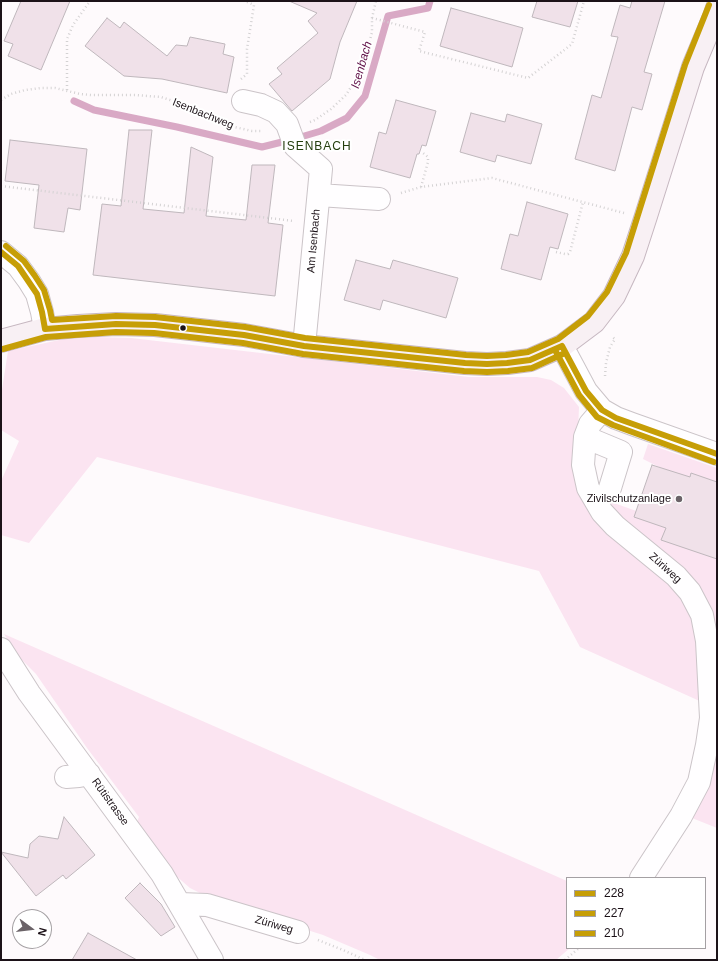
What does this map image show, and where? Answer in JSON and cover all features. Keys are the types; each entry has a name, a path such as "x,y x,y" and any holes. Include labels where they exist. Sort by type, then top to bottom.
{"main road":[{"path":"1,341 45,329 116,324 155,325 244,335 304,346 487,364 530,360 562,346 594,322 614,296 633,256 693,67 717,8"}],"street":[{"path":"241,91 276,112 287,124 292,138"},
{"name":"Am Isenbach","path":"292,138 321,169 304,346"},
{"path":"319,195 379,199"},
{"path":"1,252 18,266 37,294 45,329"},
{"path":"562,346 586,391 602,410 616,418 717,454"},
{"name":"Züriweg","path":"602,410 590,424 585,438 583,465 588,488 602,512 615,526 676,576 690,592 702,616 707,641 711,718 707,745 698,782 681,816 642,877"},
{"path":"585,438 620,452 610,488"},
{"name":"Rütistrasse","path":"1,649 29,693 162,874 212,960"},
{"path":"66,777 89,774"},
{"name":"Züriweg","path":"180,904 207,905 298,932"}],"path":[{"path":"67,90 67,39 73,25 90,1"},
{"path":"241,91 247,74 247,50 254,4 246,1"},
{"name":"Isenbachweg","path":"1,100 11,94 41,88 67,90 80,94 91,95 135,95 161,98 182,104 226,125 252,131 279,131 292,138 331,109 346,95 361,71 372,32 372,18 376,1"},
{"path":"372,18 425,32 419,51 528,78 572,44 584,1"},
{"path":"248,125 252,131"},
{"path":"421,188 428,162 428,157 423,153"},
{"path":"379,199 421,188 492,178 625,213"},
{"path":"1,186 299,221"},
{"path":"556,252 568,254 570,252 583,202"},
{"path":"607,382 605,376 606,363 610,347 615,339 611,336"},
{"name":"Züriweg","path":"298,932 365,960"},
{"path":"565,960 578,949"}],"shaded area":[{"path":"96,337 131,338 469,377 537,377 551,380 564,388 579,407 577,457 579,483 693,610 704,703 580,647 539,571 97,457 29,543 1,535 1,481 19,441 1,430 1,396 8,351 64,339"},
{"path":"648,444 717,468 717,828 687,816 703,787 705,608 614,517 605,497 611,502 642,513 663,469 643,459"},
{"path":"4,634 566,881 566,949 569,949 556,960 380,960 323,935 216,901 190,888 168,869 136,824 139,817 87,748 36,674 18,656"}],"building":[{"path":"21,1 70,1 41,70 8,56 13,44 4,41"},
{"path":"289,1 357,1 340,42 330,79 292,111 269,84 282,74 277,68 318,33 308,21 317,13"},
{"path":"537,1 578,1 570,27 532,17"},
{"path":"632,1 665,1 644,72 652,74 642,110 632,107 615,171 575,159 592,95 601,98 618,37 611,36 620,5 630,8"},
{"path":"451,8 523,28 512,67 440,46"},
{"path":"107,18 120,28 124,22 167,56 176,45 187,46 190,37 225,44 223,54 234,57 227,93 162,79 124,76 85,46"},
{"path":"396,100 436,111 426,146 422,145 419,154 417,154 410,178 370,167 379,132 386,134"},
{"path":"471,113 505,122 507,114 542,124 531,164 497,155 495,162 460,152"},
{"path":"129,130 152,130 143,209 184,213 191,147 213,157 206,216 246,220 252,165 275,165 268,223 283,225 275,296 93,275 102,204 121,206"},
{"path":"10,140 87,149 80,210 68,208 64,232 34,228 39,185 5,181"},
{"path":"527,202 568,214 558,249 550,247 541,280 501,269 510,234 518,236"},
{"path":"356,260 390,269 393,260 458,278 446,318 383,300 380,310 344,300"},
{"name":"Zivilschutzanlage","path":"652,465 690,477 691,473 717,482 717,559 661,540 666,528 634,517"},
{"path":"64,817 95,855 66,879 63,875 36,896 1,852 28,858 30,844 39,836 58,839"},
{"path":"140,883 161,904 175,927 161,936 125,898"},
{"path":"88,933 137,960 72,960"}],"waterway":[{"name":"Isenbach","path":"74,101 94,110 177,127 262,147 294,139 321,131 347,118 365,96 388,16 428,8 430,1"}],"transit line":[{"name":"210","path":"6,246 24,261 44,290 52,320 116,316 155,317 245,327 305,338 466,355 487,356 528,352 558,339 588,316 607,292 626,253 685,65 709,5"},
{"name":"228","path":"1,252 18,266 37,294 45,329"},
{"name":"228","path":"45,329 116,324 155,325 244,335 304,346 487,364 530,360 562,346"},
{"name":"227","path":"3,349 46,337 116,332 154,333 243,343 303,354 464,371 487,372 532,368 565,353"},
{"name":"228","path":"562,346 586,391 602,410 616,418 717,454"},
{"name":"227","path":"555,350 579,395 597,417 613,425 714,462"}],"place":[{"name":"Zivilschutzanlage","path":"679,499"}],"district":[{"name":"ISENBACH","path":"317,147"}]}
